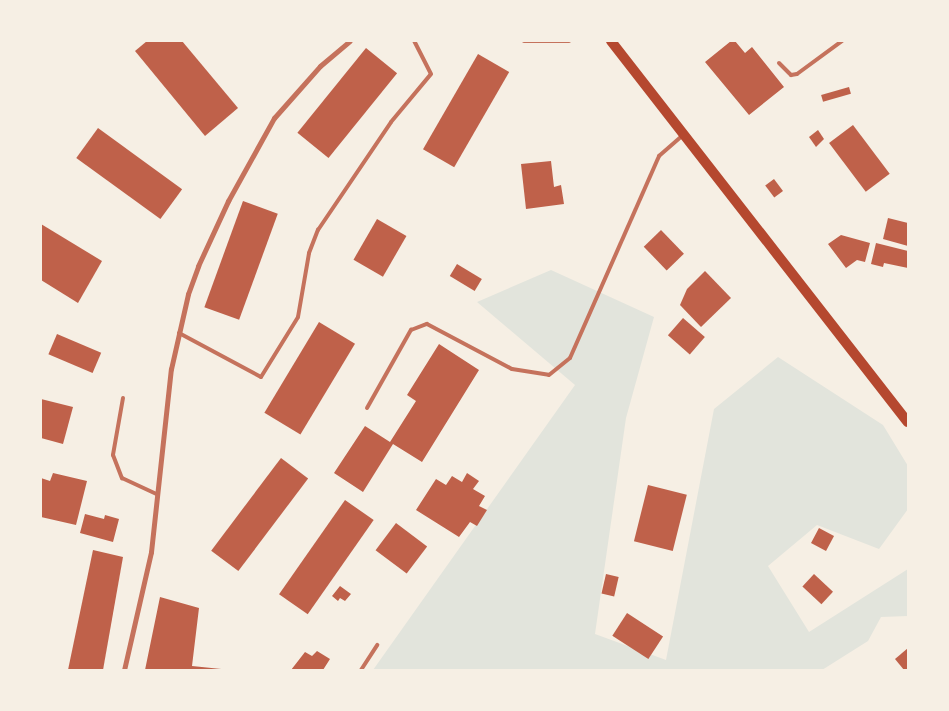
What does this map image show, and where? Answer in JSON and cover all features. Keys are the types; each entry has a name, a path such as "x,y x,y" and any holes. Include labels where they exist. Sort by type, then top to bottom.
{"main road":[{"path":"611,41 682,136 908,422"}],"street":[{"path":"124,670 148,573 156,494 179,333 188,294 206,248 274,118 320,66 350,41"}],"lane":[{"path":"179,333 261,377 298,317 308,253 318,230 388,127 431,74 414,41"},
{"path":"524,41 569,41"},
{"path":"779,63 792,75 797,74 842,41"},
{"path":"368,408 410,330 427,324 512,369 549,375 570,358 659,156 682,136"},
{"path":"123,398 114,455 122,478 156,494"},
{"path":"361,670 378,645"}],"shaded area":[{"path":"551,270 654,317 626,418 595,634 666,660 714,409 778,357 883,425 908,466 908,509 879,549 817,525 768,566 809,632 908,569 908,616 881,617 868,641 822,670 373,670 575,385 477,302"}],"building":[{"path":"147,41 182,41 238,108 205,136 135,51"},
{"path":"731,41 735,41 745,53 752,47 784,87 749,115 705,62"},
{"path":"366,48 397,73 328,158 297,133"},
{"path":"478,54 509,72 454,167 423,149"},
{"path":"849,87 851,94 823,102 821,95"},
{"path":"853,125 890,174 866,192 829,143"},
{"path":"98,128 182,189 160,219 76,158"},
{"path":"818,130 824,139 816,147 809,137"},
{"path":"551,161 554,187 561,185 564,204 526,209 521,164"},
{"path":"774,179 783,191 774,198 765,186"},
{"path":"243,201 278,214 239,320 204,307"},
{"path":"888,218 908,223 908,246 883,239"},
{"path":"377,219 406,236 383,277 354,260"},
{"path":"41,224 102,261 78,303 41,280"},
{"path":"661,230 684,254 667,270 644,247"},
{"path":"841,235 870,243 865,262 857,260 846,268 828,244"},
{"path":"876,243 908,251 908,268 884,263 883,267 871,264"},
{"path":"457,264 482,279 475,291 450,276"},
{"path":"705,271 731,298 701,327 680,305 687,289"},
{"path":"683,318 705,337 690,354 668,335"},
{"path":"319,322 355,344 300,434 264,413"},
{"path":"57,334 101,353 93,373 48,354"},
{"path":"439,344 479,370 422,462 393,444 363,492 334,473 365,426 390,442 416,401 407,395"},
{"path":"41,399 73,407 63,444 41,438"},
{"path":"281,458 308,478 238,571 211,551"},
{"path":"53,473 87,481 76,525 41,517 41,478 50,481"},
{"path":"467,473 479,481 473,489 485,496 479,506 487,510 477,526 470,522 459,537 416,510 436,479 446,485 452,476 462,482"},
{"path":"648,485 687,495 673,551 634,541"},
{"path":"345,500 374,520 308,614 279,594"},
{"path":"85,514 104,519 105,515 119,519 113,542 80,533"},
{"path":"396,523 427,546 407,574 376,550"},
{"path":"819,528 834,536 826,551 811,543"},
{"path":"93,550 123,557 103,670 68,670"},
{"path":"606,574 619,577 614,596 602,593"},
{"path":"814,574 833,592 821,604 802,586"},
{"path":"340,586 351,594 345,601 340,598 338,601 332,596"},
{"path":"160,597 199,608 192,666 231,670 145,670"},
{"path":"627,613 663,636 648,659 612,636"},
{"path":"908,648 908,670 904,670 895,659"},
{"path":"317,651 330,659 323,670 291,670 305,652 312,656"}]}
